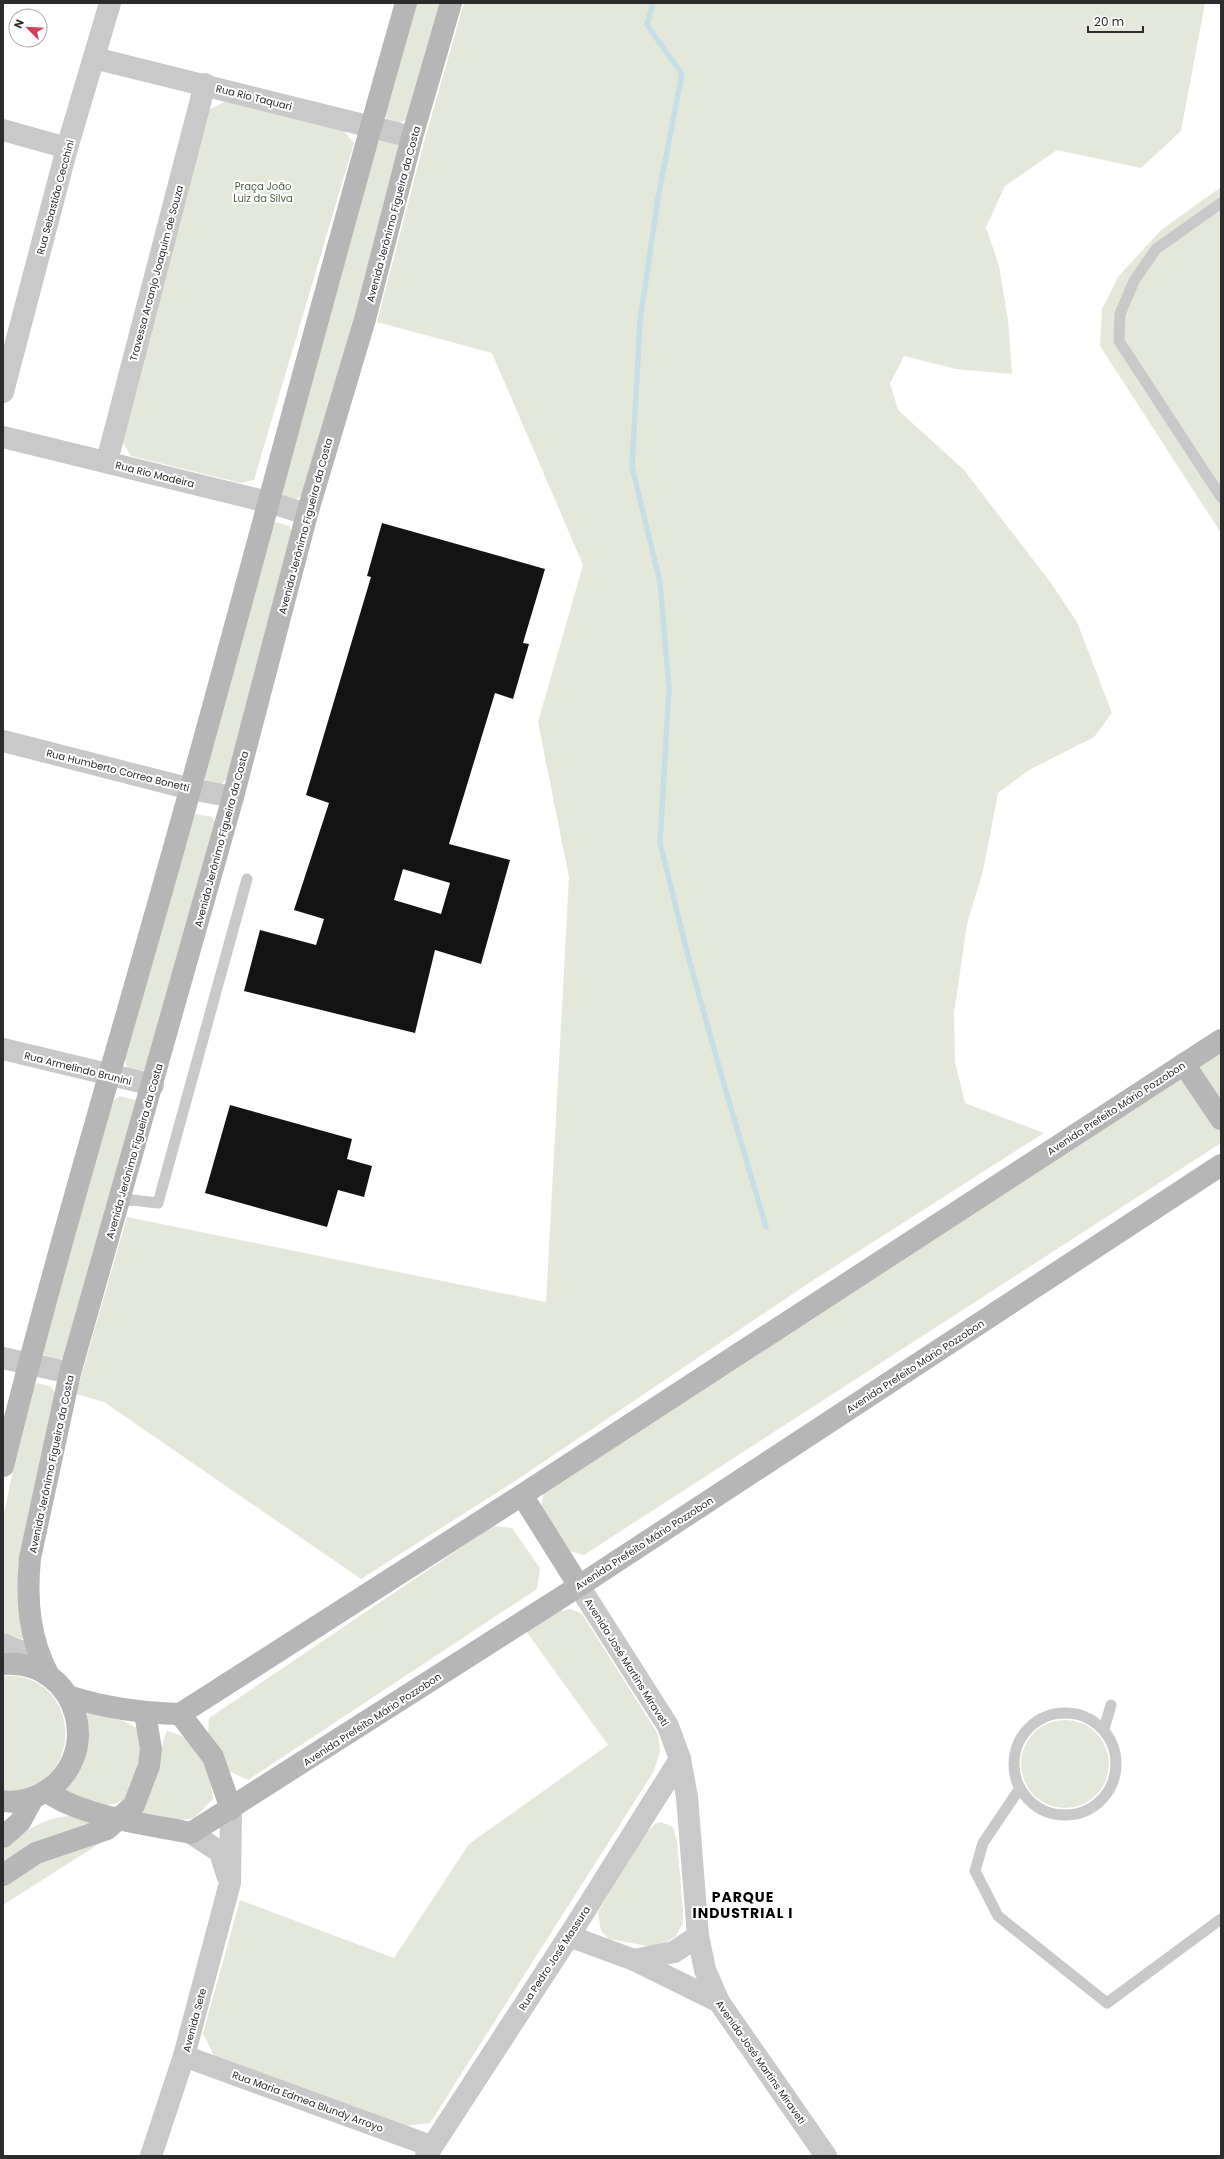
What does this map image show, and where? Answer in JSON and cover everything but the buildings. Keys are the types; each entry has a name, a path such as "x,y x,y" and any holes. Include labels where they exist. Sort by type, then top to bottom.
{"main road":[{"path":"3,1466 28,1365 191,789 268,502 406,3"},
{"name":"Avenida Jerônimo Figueira da Costa","path":"68,1696 42,1672 42,1663 31,1625 27,1588 30,1558 70,1374 234,797 307,514 365,319 412,137 451,3"},
{"name":"Avenida Prefeito Mário Pozzobon","path":"180,1714 522,1495 1221,1040"},
{"path":"1184,1064 1221,1119"},
{"name":"Avenida Prefeito Mário Pozzobon","path":"191,1833 231,1809 579,1586 1221,1165"},
{"path":"522,1495 579,1586"},
{"path":"3,1664 25,1665 42,1672"},
{"path":"68,1696 97,1705 145,1714 180,1714 213,1757 231,1809"},
{"path":"3,1837 20,1822 40,1795 65,1773 77,1748 78,1721 68,1696"},
{"path":"3,1875 36,1853 107,1829 134,1805 149,1766 150,1749 145,1714"},
{"path":"3,1801 20,1801 40,1795 56,1799 87,1811 191,1833"}],"street":[{"name":"Rua Sebastião Cecchini","path":"3,392 68,148 110,3"},
{"name":"Rua Rio Taquari","path":"94,58 205,84 412,137"},
{"name":"Travessa Arcanjo Joaquim de Souza","path":"107,461 205,84"},
{"path":"3,130 68,148"},
{"name":"Rua Rio Madeira","path":"3,437 107,461 268,502 307,514"},
{"name":"Rua Humberto Correa Bonetti","path":"3,741 191,789 234,797"},
{"name":"Rua Armelindo Brunini","path":"3,1049 152,1085"},
{"path":"3,1358 70,1374"},
{"name":"Avenida José Martins Miraveti","path":"579,1586 668,1726 680,1759 687,1797 698,1936 705,1970 719,2002 826,2156"},
{"path":"3,1644 27,1654 42,1672"},
{"name":"Rua Pedro José Massura","path":"429,2151 569,1936 680,1759"},
{"name":"Avenida Sete","path":"152,2156 184,2056 230,1883 231,1809"},
{"path":"191,1833 220,1852 230,1883"},
{"path":"569,1936 634,1960 719,2002"},
{"path":"634,1960 674,1952 698,1936"},
{"name":"Rua Maria Edmea Blundy Arroyo","path":"184,2056 429,2151"}],"lane":[{"path":"1221,203 1156,249 1134,281 1120,314 1119,341 1221,497"},
{"path":"119,1203 132,1200 158,1203 247,879"},
{"path":"1093,1720 1111,1705 1104,1730"},
{"path":"1064,1712 1079,1714 1093,1720 1104,1730 1113,1744 1117,1761 1114,1778 1109,1789 1095,1806 1079,1814 1062,1816 1045,1812 1030,1802 1020,1788 1015,1774 1014,1759 1018,1745 1025,1732 1036,1721 1050,1715 1064,1712"},
{"path":"1020,1788 982,1843 975,1871 998,1916 1106,2003 1221,1919"}],"green space":[{"path":"413,3 444,3 411,118 399,123 387,120 382,108"},
{"path":"464,3 1205,3 1181,131 1141,168 1057,150 1005,186 986,227 999,266 1008,320 1012,374 956,369 904,356 890,383 898,410 964,470 1051,583 1077,622 1112,713 1094,737 1029,770 998,793 983,871 967,924 954,1013 955,1062 965,1103 1044,1133 812,1281 512,1483 361,1579 104,1402 76,1394 127,1217 546,1302 569,877 538,722 583,565 492,353 377,322 424,142"},
{"name":"Praça João Luiz da Silva","path":"226,101 343,130 354,143 254,480 241,483 131,456 122,441 207,111"},
{"path":"380,140 397,144 400,152 304,494 295,500 283,495 280,484 371,149"},
{"path":"1221,187 1221,533 1100,346 1102,309 1118,277 1161,230"},
{"path":"276,522 289,526 295,536 228,778 219,786 207,783 202,773 269,529"},
{"path":"196,814 212,817 218,825 151,1063 141,1073 127,1068 124,1054 187,822"},
{"path":"1221,1049 1221,1143 584,1555 563,1549 540,1511 545,1488"},
{"path":"119,1096 136,1100 139,1109 68,1355 57,1361 45,1358 39,1347 110,1104"},
{"path":"37,1383 50,1386 57,1395 30,1524 18,1568 20,1608 27,1635 22,1639 3,1632 3,1518 29,1394"},
{"path":"493,1526 512,1528 540,1568 537,1589 248,1780 224,1769 208,1735 209,1718"},
{"path":"571,1609 582,1614 658,1734 660,1751 654,1771 430,2123 405,2126 215,2058 203,2033 240,1900 394,1958 469,1844 608,1745 526,1631 555,1612"},
{"path":"3,1676 29,1679 48,1691 60,1710 65,1731 62,1753 51,1773 31,1786 3,1792"},
{"path":"84,1713 99,1714 114,1718 141,1731 144,1747 128,1797 111,1805 88,1802 73,1795 62,1787"},
{"path":"1065,1720 1082,1724 1096,1733 1105,1747 1109,1764 1105,1781 1096,1795 1082,1804 1065,1808 1048,1804 1034,1795 1025,1781 1021,1764 1025,1747 1034,1733 1048,1724"},
{"path":"167,1731 179,1735 196,1747 206,1766 212,1787 213,1799 194,1818 176,1821 142,1814 140,1810 156,1778"},
{"path":"68,1816 79,1816 94,1822 3,1866 3,1849 18,1837 40,1823"},
{"path":"661,1822 673,1827 677,1841 683,1923 675,1937 667,1942 653,1947 609,1939 601,1931 598,1912 645,1834 655,1824"},
{"path":"102,1842 3,1905 3,1886 7,1883 58,1852"}],"waterway":[{"path":"653,3 647,25 682,74 658,198 640,321 632,467 660,582 669,688 660,843 688,956 766,1227"}],"district":[{"name":"PARQUE INDUSTRIAL I","path":"743,1906"}]}
